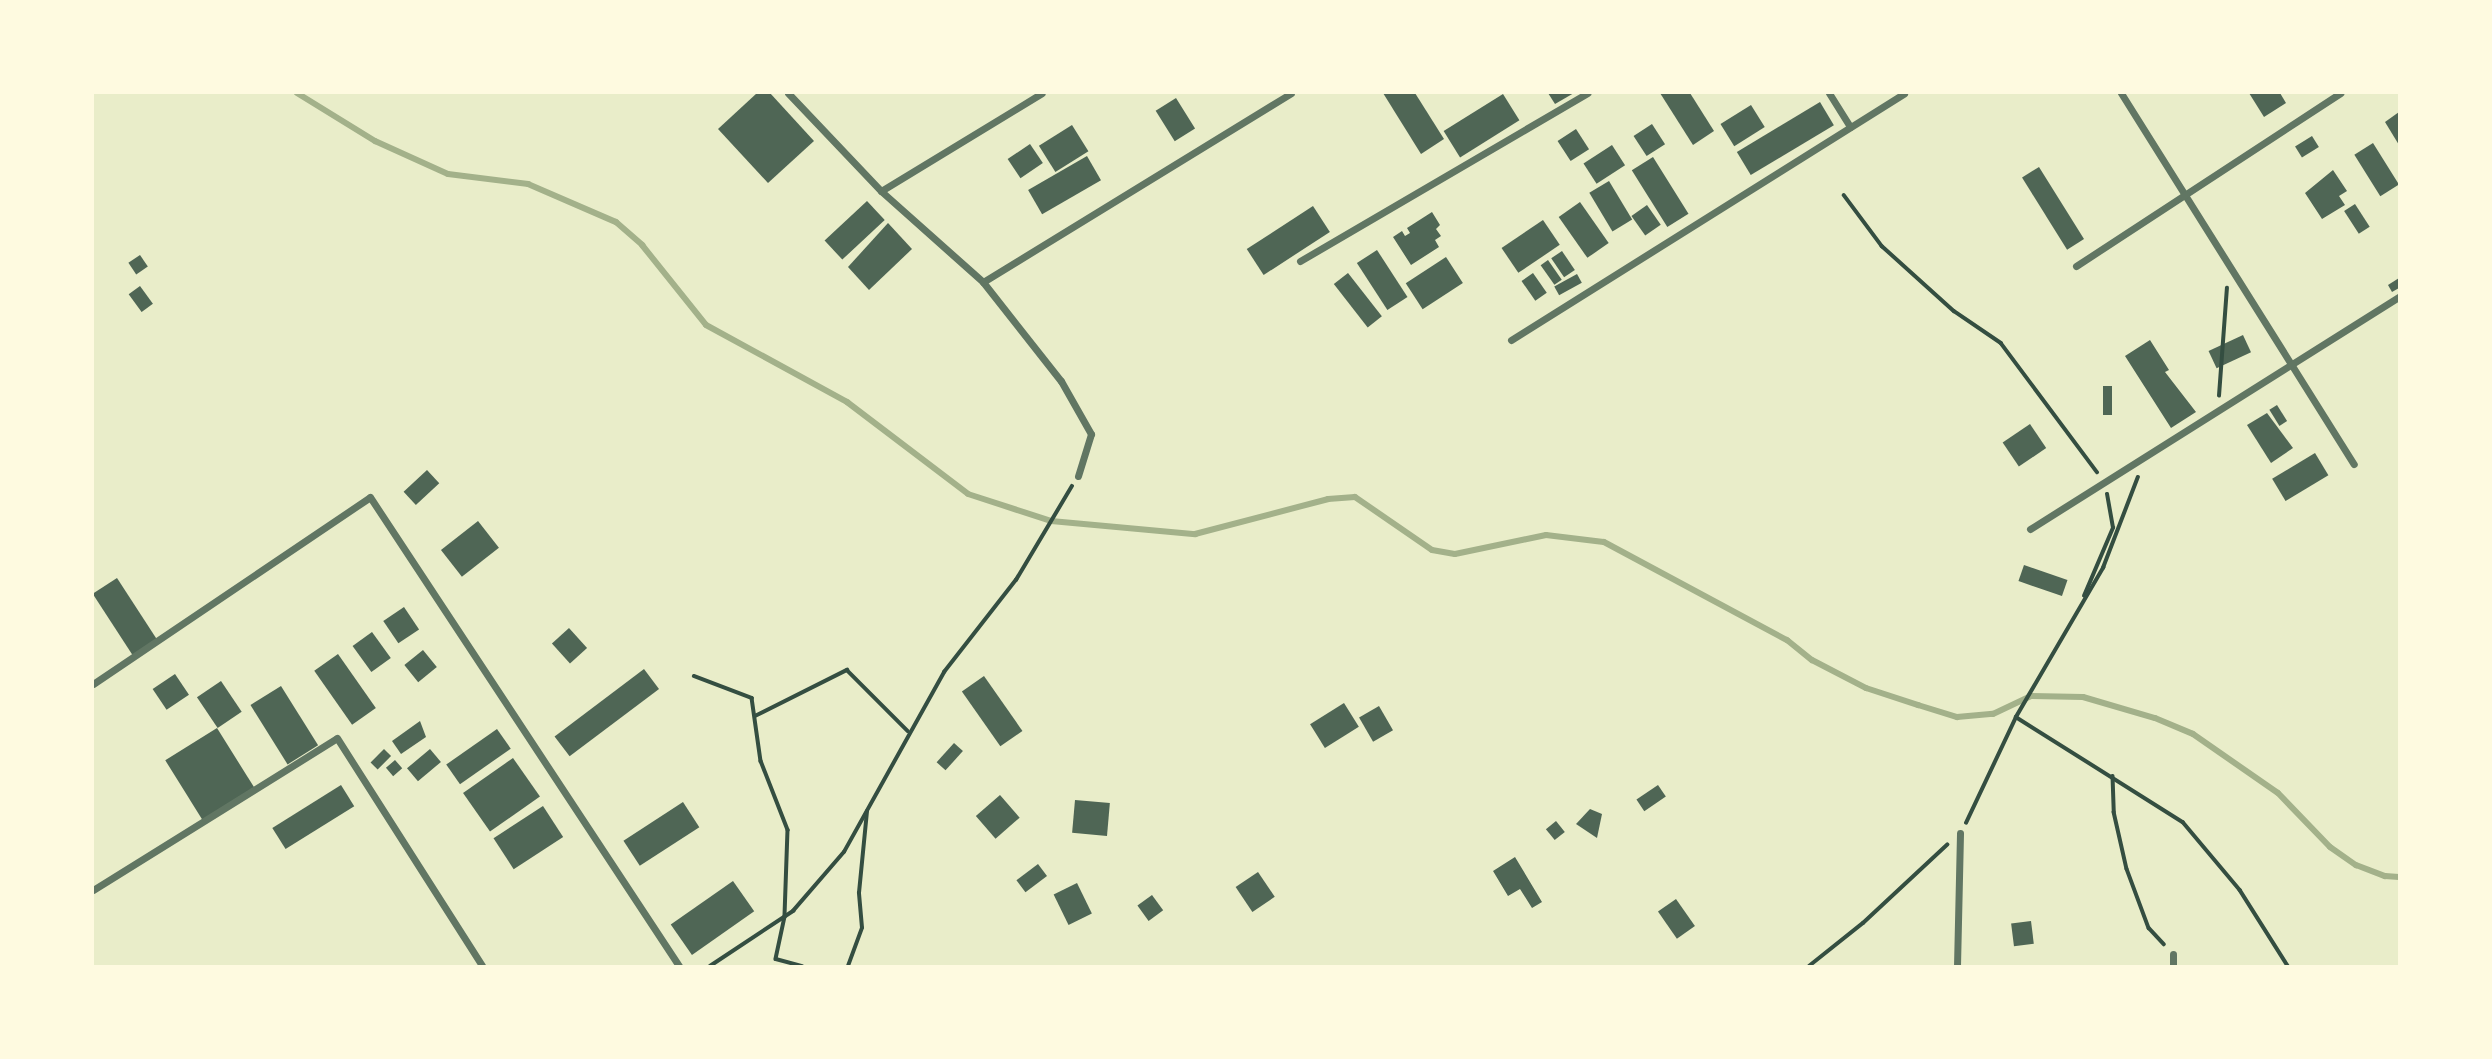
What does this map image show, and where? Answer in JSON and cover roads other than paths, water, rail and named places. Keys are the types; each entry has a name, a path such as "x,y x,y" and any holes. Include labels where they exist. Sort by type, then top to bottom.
{"street":[{"path":"788,93 881,191 983,282 1061,381 1091,434 1078,476"},
{"path":"881,191 1042,93"},
{"path":"983,282 1291,93"},
{"path":"1300,261 1587,93"},
{"path":"1829,93 1850,127"},
{"path":"1511,340 1904,93"},
{"path":"2121,93 2354,464"},
{"path":"2076,266 2340,93"},
{"path":"2029,529 2399,297"},
{"path":"93,684 370,497 679,966"},
{"path":"93,890 337,738 482,966"},
{"path":"1957,966 1960,833"},
{"path":"2172,966 2173,954"}],"waterway":[{"path":"297,93 375,141 448,174 528,184 616,222 642,245 706,325 847,402 968,494 1051,521 1195,534 1328,499 1355,497 1432,550 1455,554 1546,535 1604,542 1787,640 1812,660 1866,688 1918,705 1957,717 1993,714 2031,696 2083,697 2155,718 2193,734 2278,793 2330,847 2356,865 2385,876 2399,877"}]}
